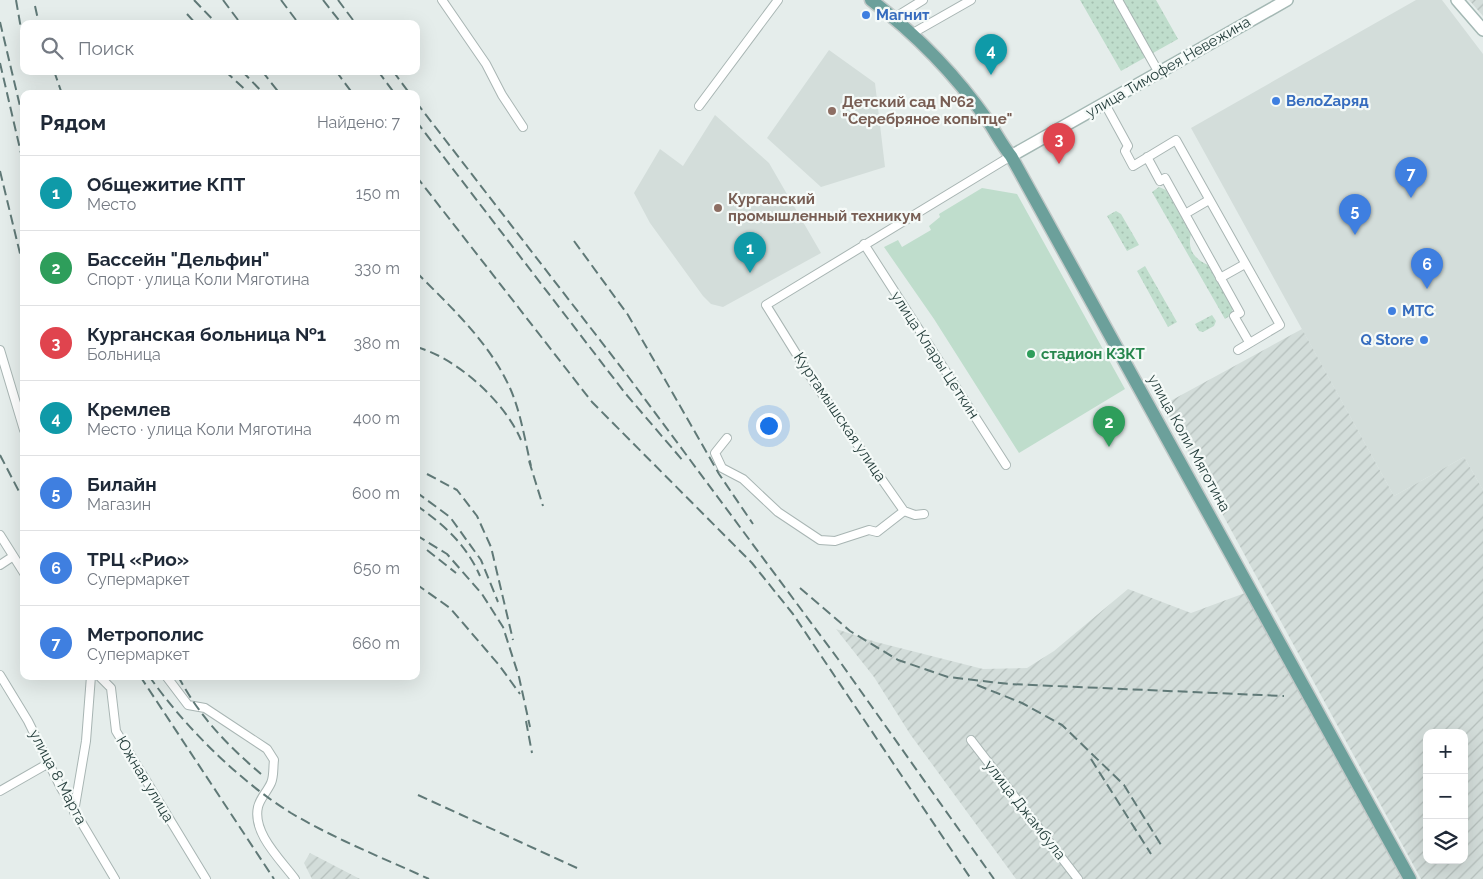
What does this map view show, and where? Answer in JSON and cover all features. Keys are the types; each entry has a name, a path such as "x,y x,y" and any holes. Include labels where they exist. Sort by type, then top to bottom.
{"main road":[{"name":"улица Коли Мяготина","path":"871,0 913,33 950,72 988,121 1011,156 1410,879"}],"street":[{"path":"442,0 486,64 502,95 523,127"},
{"path":"699,106 778,0"},
{"path":"894,18 923,0"},
{"path":"913,33 971,0"},
{"path":"1118,0 1159,73"},
{"name":"улица Тимофея Невежина","path":"766,305 1011,156 1287,0"},
{"path":"1457,0 1483,30"},
{"path":"1104,104 1128,146 1125,151 1132,166 1176,140 1280,325 1238,350"},
{"path":"1147,157 1160,181 1165,178 1240,313 1234,316 1249,342"},
{"path":"1185,214 1209,200"},
{"name":"улица Клары Цеткин","path":"864,244 1006,465"},
{"path":"1220,278 1245,264"},
{"name":"Куртамышская улица","path":"766,305 815,384 904,511"},
{"path":"0,350 20,417"},
{"path":"727,438 714,453 722,468 743,479 778,512 820,540 835,540 869,530 877,532 904,511 915,515 924,514"},
{"path":"0,535 20,568"},
{"path":"0,566 12,557"},
{"name":"улица 8 Марта","path":"0,675 28,720 74,812 115,879"},
{"path":"74,812 86,741 91,680"},
{"name":"Южная улица","path":"103,680 111,688 116,731 206,879"},
{"path":"169,680 188,705 205,708 267,749 274,760 271,783 264,793 258,809 258,822 266,840 295,879"},
{"name":"улица Джамбула","path":"971,740 1078,879"},
{"path":"0,791 50,763"}],"shaded area":[{"path":"1416,0 1442,0 1483,54 1483,490 1464,457 1394,496 1191,128"},
{"path":"1469,0 1483,0 1483,16"},
{"name":"Детский сад №62 \"Серебряное копытце\"","path":"829,50 875,83 885,167 821,187 767,138"},
{"name":"Курганский промышленный техникум","path":"715,115 769,163 821,253 723,307 711,304 703,296 650,223 634,193 660,149 683,166"},
{"path":"1302,329 1394,496 1464,457 1483,490 1483,879 1421,879 1163,405"},
{"path":"1128,589 1191,613 1245,593 1406,879 1016,879 910,734 874,677 836,629 876,642 983,669 1027,668 1054,651"},
{"path":"310,853 360,879 312,879 304,863"}],"green space":[{"path":"1080,0 1156,0 1178,39 1121,71"},
{"path":"1159,187 1166,190 1191,234 1190,244 1195,257 1208,265 1233,307 1231,315 1225,319 1152,192"},
{"name":"стадион КЗКТ","path":"982,188 1017,194 1125,389 1019,453 934,319 884,247 898,240 902,247 931,230 929,226 940,217 939,214"},
{"path":"1116,211 1121,214 1139,245 1127,251 1107,216"},
{"path":"1145,266 1177,322 1168,327 1137,271"},
{"path":"1212,315 1216,321 1214,326 1203,332 1199,331 1195,324"}],"railway":[{"path":"16,0 20,23"},
{"path":"194,0 213,20"},
{"path":"223,0 238,20"},
{"path":"281,0 296,20"},
{"path":"323,0 339,20"},
{"path":"338,0 353,20"},
{"path":"35,6 38,20"},
{"path":"187,14 192,20"},
{"path":"0,22 20,106"},
{"path":"0,63 20,149"},
{"path":"55,75 61,90"},
{"path":"229,75 246,90"},
{"path":"246,75 260,90"},
{"path":"265,75 277,90"},
{"path":"339,75 350,90"},
{"path":"381,75 392,90"},
{"path":"396,75 407,90"},
{"path":"420,107 627,375 838,659 994,879"},
{"path":"420,126 625,393 684,462"},
{"path":"0,171 20,254"},
{"path":"420,181 592,402 752,563 793,614 971,879"},
{"path":"574,241 628,315 719,474 753,524"},
{"path":"420,276 480,340 501,371 517,407 531,466"},
{"path":"420,348 447,360 478,383 503,411 521,440"},
{"path":"0,455 20,493"},
{"path":"529,461 543,506"},
{"path":"427,474 457,490 477,516 491,547 513,640"},
{"path":"420,495 450,517 481,560 498,602"},
{"path":"420,508 436,520 461,545 480,576"},
{"path":"420,537 447,554 482,594 503,627 519,677 530,727"},
{"path":"427,550 456,573"},
{"path":"420,587 450,608 499,665 520,694"},
{"path":"800,588 850,631 898,660 948,677 1009,684 1284,696"},
{"path":"143,680 274,879"},
{"path":"152,680 196,733 232,769 271,800 325,831 429,879"},
{"path":"180,680 195,704 215,729 261,774"},
{"path":"977,685 1022,703 1062,725 1124,785 1163,848"},
{"path":"526,721 532,753"},
{"path":"1091,759 1151,854"},
{"path":"418,795 577,868"}],"place":[{"name":"Магнит","path":"866,15"},
{"name":"Кремлев","path":"991,75"},
{"name":"ВелоZаряд","path":"1276,101"},
{"name":"Детский сад №62 \"Серебряное копытце\"","path":"832,111"},
{"name":"Курганская больница №1","path":"1059,164"},
{"name":"Метрополис","path":"1411,198"},
{"name":"Курганский промышленный техникум","path":"718,208"},
{"name":"Билайн","path":"1355,235"},
{"name":"Общежитие КПТ","path":"750,273"},
{"name":"ТРЦ «Рио»","path":"1427,289"},
{"name":"МТС","path":"1392,311"},
{"name":"Q Store","path":"1424,340"},
{"name":"стадион КЗКТ","path":"1031,354"},
{"name":"Бассейн \"Дельфин\"","path":"1109,447"}]}
